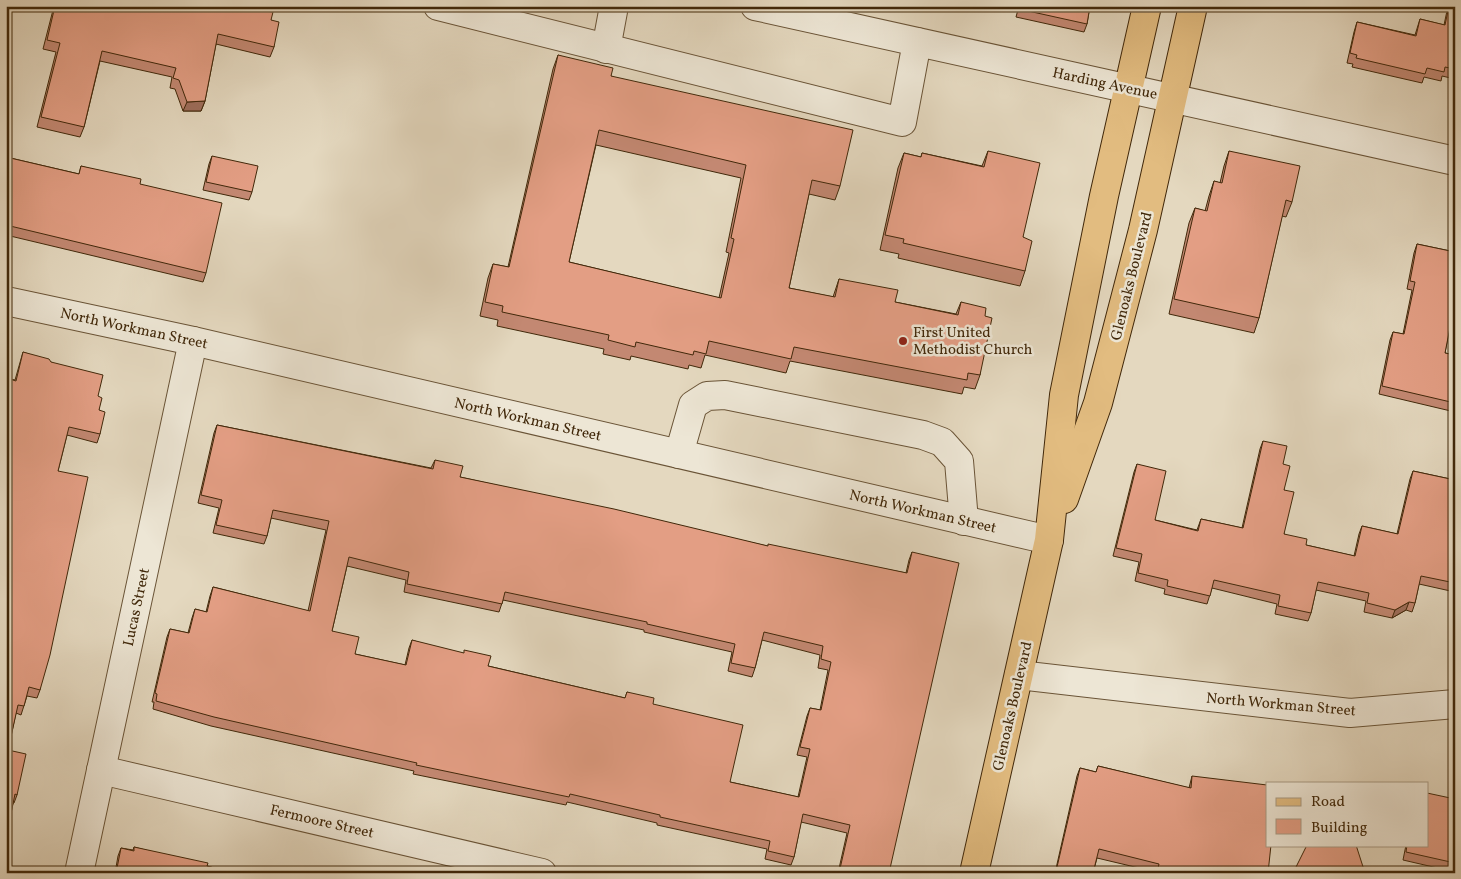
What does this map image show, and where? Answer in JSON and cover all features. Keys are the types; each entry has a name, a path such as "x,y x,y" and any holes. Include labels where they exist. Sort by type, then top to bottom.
{"main road":[{"name":"Glenoaks Boulevard","path":"1050,540 1064,395 1104,196 1147,6"},
{"name":"Glenoaks Boulevard","path":"974,873 1050,540 1098,403 1173,98 1193,6"}],"street":[{"path":"438,6 902,122 917,42"},
{"path":"606,49 614,6"},
{"name":"Harding Avenue","path":"755,6 1455,161"},
{"name":"North Workman Street","path":"6,301 193,341 1050,540"},
{"name":"Lucas Street","path":"79,873 193,341"},
{"path":"679,454 693,405 707,396 725,396 923,435 942,442 958,461 964,521"},
{"name":"North Workman Street","path":"1019,676 1034,676 1350,713 1455,704"},
{"name":"Fermoore Street","path":"101,770 542,873"}],"building":[{"path":"55,6 266,6 265,11 273,12 271,20 279,22 274,47 218,34 205,101 187,102 179,80 173,78 176,68 102,51 84,127 41,117 60,43 47,40"},
{"path":"1020,6 1090,6 1087,24 1019,9"},
{"path":"1449,6 1455,6 1455,69 1445,67 1444,72 1427,68 1425,74 1356,58 1357,55 1350,53 1357,22 1416,36 1420,19 1445,25"},
{"path":"558,55 613,68 611,76 853,130 840,186 812,180 789,288 835,297 839,279 898,290 895,302 958,315 961,302 986,308 985,316 992,318 980,375 968,373 967,380 794,347 791,359 709,341 706,354 694,351 693,355 636,342 635,347 608,340 609,335 502,312 503,306 485,302 493,264 509,267","holes":["599,130 746,165 731,238 734,239 721,298 569,262"]},
{"path":"988,151 1040,163 1023,237 1032,241 1025,271 903,243 904,239 885,235 904,153 921,157 922,153 984,167"},
{"path":"1229,151 1300,166 1292,202 1286,200 1259,318 1174,299 1195,208 1207,211 1214,181 1222,183"},
{"path":"212,156 258,166 252,192 206,182"},
{"path":"6,157 79,174 81,166 141,179 140,184 222,203 206,273 6,225"},
{"path":"1417,244 1455,252 1455,307 1445,353 1455,355 1455,403 1382,386 1393,332 1404,334 1415,282 1410,281"},
{"path":"23,352 49,359 51,362 103,375 98,396 102,398 99,410 105,412 100,434 69,427 58,471 88,477 50,655 40,690 29,687 24,706 18,705 8,750 26,754 6,838 6,418 8,412 6,411 6,378 16,381"},
{"path":"217,425 433,469 435,460 463,466 460,477 614,509 768,546 768,544 907,573 912,552 959,563 889,873 839,873 850,825 803,814 794,857 768,851 770,841 660,817 660,815 570,794 569,797 416,765 417,763 214,717 156,701 157,694 155,693 170,629 189,633 195,609 207,612 213,587 310,611 329,521 273,510 267,536 216,525 222,500 201,495","holes":["349,557 409,572 407,584 502,604 505,592 647,622 647,624 735,644 731,663 755,668 764,632 823,646 821,659 831,662 821,710 810,708 800,747 810,749 799,797 730,782 743,725 653,704 654,698 627,692 625,698 488,666 491,656 464,650 464,653 412,640 406,665 355,654 359,637 332,631"]},
{"path":"1263,441 1287,446 1283,464 1290,466 1284,490 1294,492 1284,534 1307,539 1306,545 1355,556 1362,526 1398,534 1413,471 1455,480 1455,583 1421,576 1415,603 1409,602 1395,610 1367,603 1369,593 1318,582 1311,613 1278,606 1280,595 1214,580 1210,596 1167,586 1168,580 1138,573 1142,554 1116,548 1137,464 1166,471 1155,520 1198,531 1201,519 1243,528"},
{"path":"1098,766 1191,788 1192,776 1266,785 1266,846 1271,846 1268,873 1157,873 1159,864 1099,849 1093,873 1064,873 1065,869 1057,867 1080,768 1096,772"},
{"path":"1428,793 1455,799 1455,863 1406,852 1407,846 1428,846"},
{"path":"1306,846 1356,846 1365,873 1293,873"},
{"path":"134,847 208,863 207,866 233,873 116,873 121,848 134,851"}],"place":[{"name":"First United Methodist Church","path":"903,341"}]}
